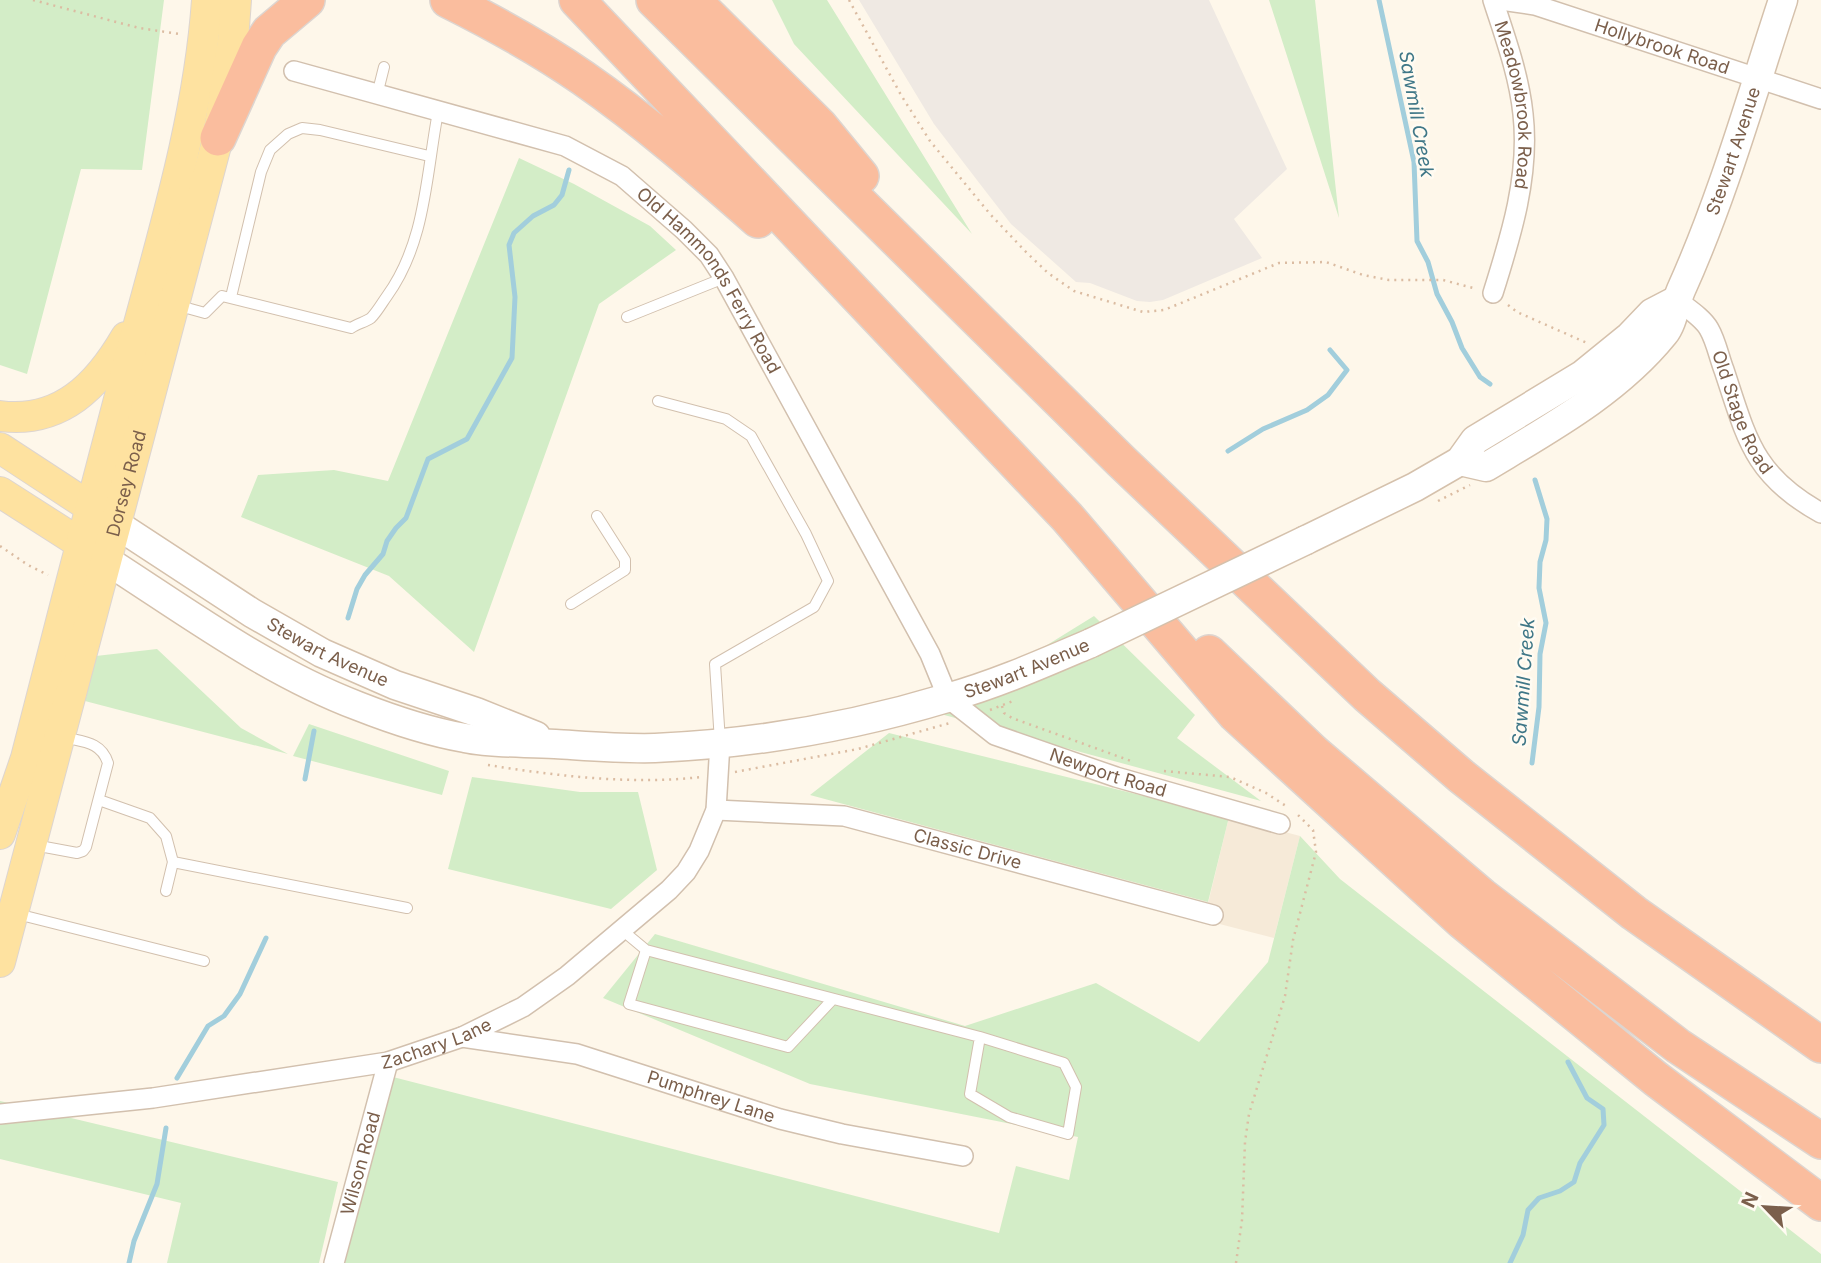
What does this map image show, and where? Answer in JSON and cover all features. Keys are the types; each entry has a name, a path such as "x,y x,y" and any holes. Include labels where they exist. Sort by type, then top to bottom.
{"highway":[{"path":"218,138 264,39 288,14 307,0"},
{"path":"448,0 526,42 583,78 655,132 927,369"},
{"path":"577,0 1067,517 1313,752 1482,896 1678,1046 1821,1141"},
{"path":"654,0 1121,461 1377,704 1461,776 1634,913 1821,1045"},
{"path":"693,0 820,126 981,322"},
{"path":"1067,517 1235,714 1462,921 1656,1079 1821,1203"}],"main road":[{"name":"Dorsey Road","path":"0,834 26,758 144,306 189,123 204,38 207,0"},
{"name":"Dorsey Road","path":"0,962 218,138 233,41 236,0"},
{"path":"0,416 25,416 45,412 80,394 96,381 111,362 144,306"},
{"path":"0,448 116,524"},
{"path":"0,492 106,560"}],"street":[{"name":"Meadowbrook Road","path":"1493,0 1519,89 1525,133 1519,196 1493,293"},
{"name":"Hollybrook Road","path":"1501,0 1535,5 1821,99"},
{"name":"Stewart Avenue","path":"106,560 270,663 356,705 466,739 652,748 720,743 844,723 948,698 1091,643 1415,487 1460,461 1486,467 1590,401 1632,368 1667,332 1677,300 1709,225 1783,0"},
{"name":"Old Hammonds Ferry Road","path":"294,71 565,146 622,176 684,230 709,256 724,278 930,654 948,698"},
{"name":"Old Stage Road","path":"1677,300 1708,327 1748,440 1762,464 1778,484 1821,513"},
{"name":"Stewart Avenue","path":"116,524 252,614 322,653 395,685 476,712 558,744"},
{"name":"Newport Road","path":"948,698 995,735 1116,777 1280,824"},
{"name":"Zachary Lane","path":"0,1114 153,1098 388,1062 462,1037 523,1007 567,976 669,890 686,872 699,851 716,810 720,743"},
{"name":"Classic Drive","path":"716,810 844,816 1213,915"},
{"name":"Pumphrey Lane","path":"462,1037 577,1054 780,1119 842,1134 962,1156"},
{"name":"Wilson Road","path":"334,1263 388,1062"}],"lane":[{"path":"377,95 384,67"},
{"path":"175,304 205,313 222,296 231,297 351,328 371,317 400,278 412,251 427,191 429,156 438,112"},
{"path":"231,297 261,172 270,150 288,134 302,128 320,130 429,156"},
{"path":"627,317 724,278"},
{"path":"658,401 726,419 751,436 806,534 828,581 814,607 715,664 720,743"},
{"path":"571,604 625,570 625,560 597,516"},
{"path":"30,845 77,853 83,851 99,800 108,763 105,753 100,747 59,736"},
{"path":"99,800 150,818 166,836 173,862 166,891"},
{"path":"173,862 407,908"},
{"path":"13,913 204,961"},
{"path":"622,930 646,950 980,1037 1064,1063 1076,1087 1068,1134 1009,1117 970,1094 980,1037"},
{"path":"646,950 629,1004 789,1046 833,999"}],"path":[{"path":"33,0 139,28 204,38"},
{"path":"849,0 930,141 1004,231 1068,288 1134,310 1152,312 1164,310 1279,263 1326,262 1376,277 1443,280 1493,293 1517,312 1569,337 1594,344"},
{"path":"0,546 49,575"}],"shaded area":[{"path":"859,0 1209,0 1287,169 1234,219 1262,258 1163,300 1150,302 1137,301 1090,283 1076,282 1011,224 980,184 934,124"},
{"path":"1229,817 1300,836 1274,938 1204,920"}],"green space":[{"path":"0,0 164,0 142,170 81,169 27,374 0,365"},
{"path":"772,0 827,0 972,234 794,44"},
{"path":"1269,0 1315,0 1339,218"},
{"path":"519,158 574,184 650,226 676,250 599,304 474,652 389,576 241,517 258,475 334,470 388,481"},
{"path":"1094,616 1195,715 1177,738 1261,801 937,713"},
{"path":"157,649 241,728 288,754 85,701 96,656"},
{"path":"309,724 449,771 442,795 293,756"},
{"path":"889,733 1229,817 1208,902 810,795"},
{"path":"472,777 580,792 638,792 657,870 611,909 448,869"},
{"path":"1300,836 1340,879 1821,1254 1821,1263 345,1263 393,1077 999,1233 1016,1166 1069,1180 1078,1137 810,1084 603,998 655,934 965,1026 1096,983 1199,1042 1268,962"},
{"path":"0,1101 338,1182 319,1263 167,1263 181,1203 0,1159"}],"waterway":[{"name":"Sawmill Creek","path":"1379,0 1414,162 1417,241 1428,262 1437,294 1462,348 1480,377 1490,384"},
{"path":"348,618 357,589 365,575 383,554 387,541 406,518 428,459 467,439 512,358 515,297 509,245 514,233 533,216 554,205 562,195 569,170"},
{"path":"1228,451 1263,429 1307,410 1328,395 1347,370 1330,350"},
{"name":"Sawmill Creek","path":"1532,763 1539,707 1540,654 1546,623 1539,588 1547,519 1535,480"},
{"path":"305,779 314,731"},
{"path":"177,1078 208,1026 224,1016 240,994 266,938"},
{"name":"Sawmill Creek","path":"1510,1263 1523,1235 1528,1210 1539,1198 1560,1191 1574,1182 1580,1163 1604,1125 1603,1109 1587,1098 1568,1062"},
{"path":"129,1263 134,1241 157,1184 166,1128"}]}
